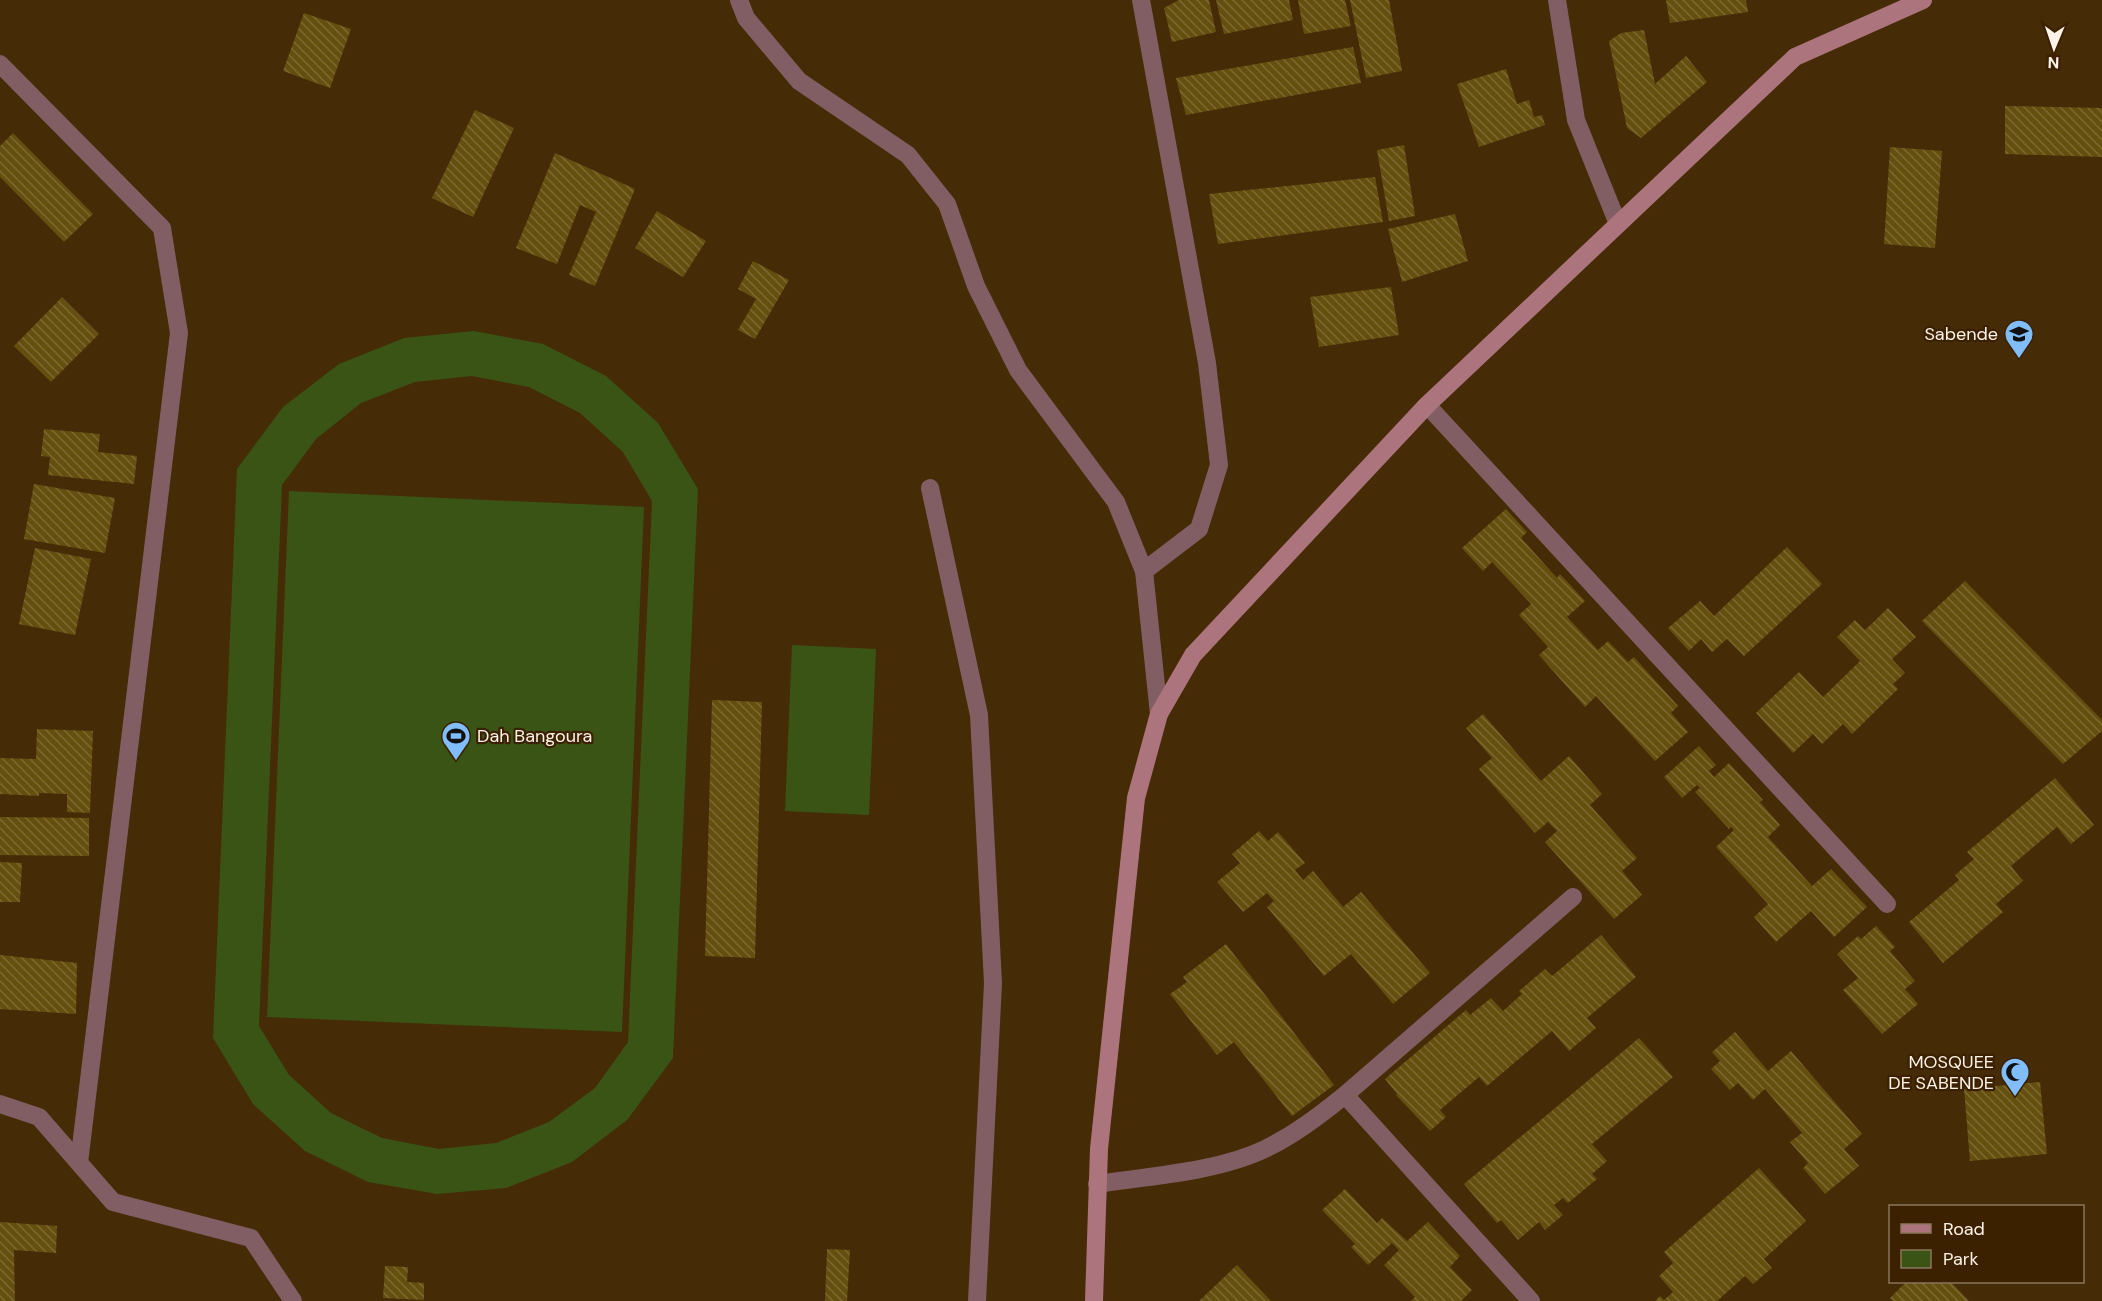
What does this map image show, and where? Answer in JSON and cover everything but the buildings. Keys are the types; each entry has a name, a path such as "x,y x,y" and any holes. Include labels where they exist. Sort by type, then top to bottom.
{"main road":[{"path":"1094,1301 1099,1149 1136,798 1158,714 1193,655 1428,405 1795,57 1923,0"}],"street":[{"path":"739,0 746,18 799,81 908,156 947,204 976,286 1018,370 1116,502 1144,571 1158,714"},
{"path":"1140,0 1207,363 1219,465 1199,529 1144,571"},
{"path":"1557,0 1576,120 1618,224"},
{"path":"0,64 162,228 180,333 79,1163"},
{"path":"1428,405 1887,904"},
{"path":"930,488 979,715 993,983 977,1301"},
{"path":"1097,1184 1214,1166 1263,1150 1304,1127 1345,1095 1573,897"},
{"path":"1345,1095 1531,1301"},
{"path":"0,1104 39,1117 113,1202 251,1238 293,1301"}],"green space":[{"path":"474,331 543,344 606,376 658,423 698,489 673,1058 627,1120 572,1162 506,1188 437,1194 368,1182 305,1151 253,1104 213,1038 237,469 283,407 339,364 404,338","holes":["472,376 529,387 580,413 623,452 652,501 628,1042 595,1088 549,1122 496,1143 439,1149 382,1138 331,1113 289,1075 259,1026 282,485 316,439 361,403 415,382"]},
{"name":"Dah Bangoura","path":"289,491 644,507 622,1032 267,1017"},
{"path":"792,645 876,649 869,815 785,811"}],"place":[{"name":"Sabende","path":"2019,360"},
{"name":"Dah Bangoura","path":"456,762"},
{"name":"MOSQUEE DE SABENDE","path":"2015,1098"}]}
